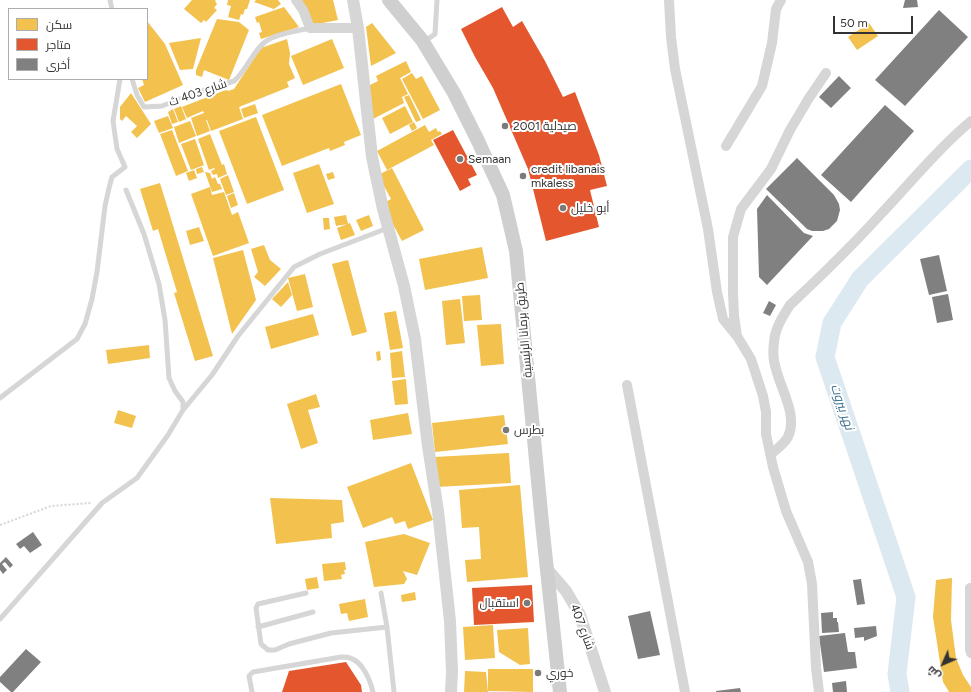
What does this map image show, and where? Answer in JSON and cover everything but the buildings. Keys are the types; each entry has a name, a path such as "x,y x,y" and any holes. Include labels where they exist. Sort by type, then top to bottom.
{"main road":[{"name":"طريق برمانا الرئيسية","path":"389,0 423,43 454,93 502,195 516,252 546,569 560,692"}],"street":[{"path":"296,0 310,28"},
{"path":"353,0 358,28 372,157 388,228 404,286 415,339 428,446 438,511 450,622 452,672 451,692"},
{"path":"669,0 671,37 675,69 708,229 717,292 723,319 749,354 763,396 766,412 766,434 773,467 786,511 808,562 819,692"},
{"path":"726,146 762,86 772,43 776,9 781,0"},
{"name":"شارع 403 ث","path":"310,28 358,28"},
{"path":"737,336 733,298 733,237 741,209 771,170 808,98 826,73"},
{"path":"771,454 780,447 787,438 791,426 789,409 775,368 774,355 775,333 783,316 790,305 857,241 918,172 971,121"},
{"path":"627,385 685,692"},
{"name":"شارع 407","path":"546,569 566,591 580,615 605,692"},
{"path":"970,588 971,653"}],"lane":[{"path":"423,43 435,34 437,0"},
{"name":"شارع 403 ث","path":"132,80 137,95 144,107 162,106 192,94 234,81 239,77 267,40 310,28"},
{"path":"0,398 77,338 85,324 97,272 108,188 112,178 125,167 117,149 113,121 120,80"},
{"path":"126,190 144,234 159,284 165,320 169,378 175,391 183,402 183,410"},
{"path":"0,619 102,503 137,478 168,435 183,410 212,375 238,336 294,267 320,254 388,228"},
{"path":"306,593 258,604 256,608 260,644 268,650 275,650 289,644 331,633 387,627"},
{"path":"381,593 387,627 394,692"},
{"path":"258,627 313,612"},
{"path":"252,692 249,676 253,672 341,657 350,657 357,662 364,671 373,692"}],"path":[{"path":"0,525 51,506 102,503"}],"waterway":[{"name":"نهر بيروت","path":"900,692 897,674 906,597 825,357 832,323 860,279 971,169"}],"place":[{"name":"صيدلية 2001","path":"505,126"},
{"name":"Semaan","path":"460,159"},
{"name":"credit libanais mkaless","path":"523,176"},
{"name":"أبو خليل","path":"563,208"},
{"name":"بطرس","path":"506,430"},
{"name":"استقبال","path":"527,603"},
{"name":"خوري","path":"538,673"}]}
